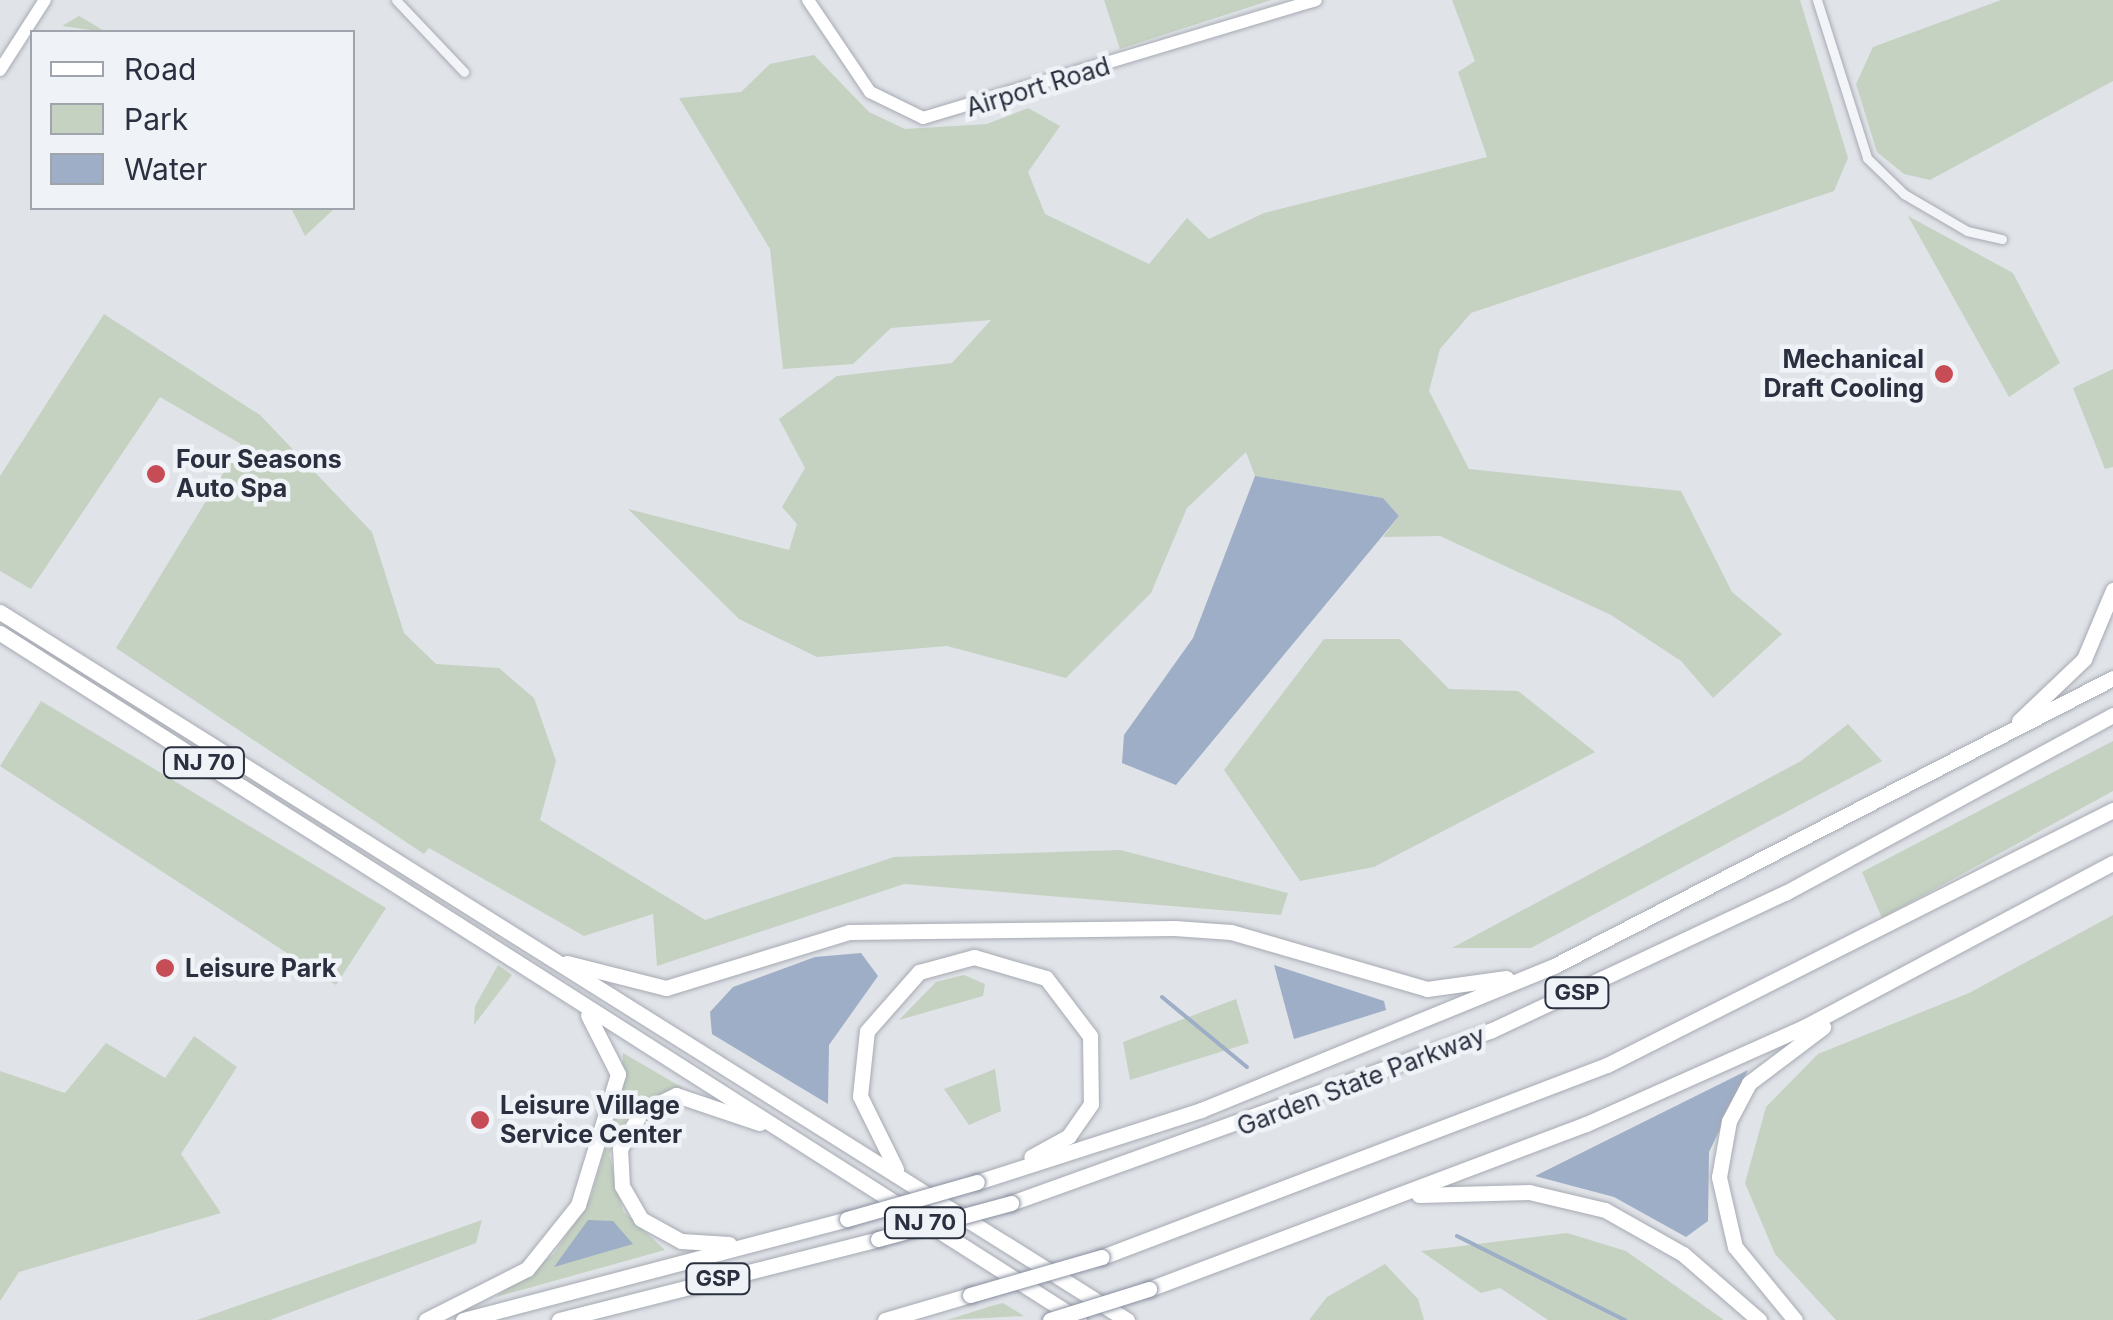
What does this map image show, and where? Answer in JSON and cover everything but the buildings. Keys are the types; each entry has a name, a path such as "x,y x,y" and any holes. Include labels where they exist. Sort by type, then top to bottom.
{"highway":[{"path":"1997,740 2077,668 2113,590"},
{"name":"NJ 70","path":"0,612 1127,1320"},
{"name":"NJ 70","path":"0,634 1078,1320"},
{"path":"463,1320 977,1182 1268,1084 1554,966 2113,678"},
{"name":"Garden State Parkway","path":"559,1320 1011,1202 1492,1030 1785,893 2113,715"},
{"path":"884,1320 1102,1257 1368,1164 1607,1065 2113,810"},
{"path":"1795,1320 1749,1269 1725,1223 1720,1177 1729,1121 1765,1064 1906,975 2113,863"},
{"path":"534,950 628,985 666,988 814,938 883,929 1231,932 1427,989 1554,966"},
{"path":"905,1180 860,1096 867,1030 919,972 974,957 1019,964 1060,989 1095,1061 1084,1118 1012,1171"},
{"path":"1050,1320 1149,1289 1415,1194 1906,975"},
{"path":"426,1320 526,1269 585,1192 618,1074 605,1035 567,995"},
{"path":"748,1245 681,1240 641,1219 622,1186 620,1149 640,1112 676,1094 773,1125"},
{"path":"1415,1194 1529,1192 1605,1210 1684,1254 1759,1320"}],"street":[{"path":"0,70 45,0"},
{"path":"396,0 464,72"},
{"name":"Airport Road","path":"808,0 870,92 923,118 1316,0"},
{"path":"1817,0 1867,158 1904,194 1967,231 2002,239"}],"green space":[{"path":"1104,0 1271,0 1120,49"},
{"path":"1452,0 1800,0 1848,158 1834,191 1471,313 1440,349 1429,391 1469,469 1681,491 1732,592 1782,634 1713,698 1681,661 1611,615 1440,536 1383,537 1399,516 1383,498 1255,476 1246,452 1187,508 1151,593 1066,678 947,646 817,657 739,619 628,509 789,550 797,524 782,507 805,468 779,419 837,376 952,363 991,320 891,328 853,364 783,369 770,249 679,98 741,92 770,64 814,55 869,112 905,129 987,124 1028,108 1060,126 1028,172 1045,214 1149,264 1187,218 1209,239 1264,213 1487,157 1458,72 1475,61"},
{"path":"2001,0 2113,0 2113,81 1930,180 1904,174 1877,152 1856,84 1873,47"},
{"path":"79,16 102,30 91,30 62,26"},
{"path":"292,210 333,210 305,236"},
{"path":"1908,216 2013,273 2060,363 2009,397"},
{"path":"104,314 260,415 372,532 404,633 436,664 499,668 534,698 556,761 540,820 705,920 894,857 1120,850 1288,893 1281,915 904,884 657,966 653,914 584,936 429,848 424,854 116,648 241,444 160,397 31,589 0,571 0,476"},
{"path":"2113,369 2113,467 2105,469 2073,388"},
{"path":"1324,639 1400,639 1449,689 1518,691 1595,752 1374,867 1300,881 1224,770"},
{"path":"41,701 386,908 336,985 0,766"},
{"path":"1848,724 1882,761 1531,948 1452,948 1801,761"},
{"path":"2113,741 2113,791 1882,918 1862,872"},
{"path":"2113,915 2113,1320 1836,1320 1775,1254 1745,1183 1766,1107 1818,1054 1969,993"},
{"path":"498,965 512,975 474,1025 475,1006"},
{"path":"964,975 985,984 983,996 899,1020 936,982"},
{"path":"1236,999 1249,1043 1130,1080 1123,1042"},
{"path":"194,1036 237,1067 181,1154 221,1213 19,1272 0,1301 0,1071 65,1093 106,1043 165,1078"},
{"path":"623,1053 683,1088 634,1104 609,1154 623,1211 665,1250 496,1297 554,1254 591,1197 620,1099"},
{"path":"995,1069 1001,1111 969,1125 944,1089"},
{"path":"482,1220 476,1243 270,1320 197,1320"},
{"path":"1567,1233 1626,1251 1724,1320 1548,1320 1500,1288 1481,1293 1421,1251"},
{"path":"1385,1264 1418,1299 1424,1320 1309,1320 1327,1297"},
{"path":"1003,1303 1024,1316 947,1320 991,1306"}],"water":[{"path":"1255,476 1383,498 1399,516 1176,785 1122,763 1124,735 1193,638"},
{"path":"861,953 878,976 829,1045 828,1104 712,1034 710,1012 733,987 815,957"},
{"path":"1274,965 1384,1001 1386,1010 1294,1039"},
{"path":"1748,1070 1709,1152 1708,1221 1686,1237 1614,1197 1535,1176"},
{"path":"588,1220 613,1221 633,1244 554,1267"}],"waterway":[{"path":"1162,997 1247,1067"},
{"path":"1457,1236 1625,1320"}],"place":[{"name":"Mechanical Draft Cooling","path":"1944,374"},
{"name":"Four Seasons Auto Spa","path":"156,474"},
{"name":"Leisure Park","path":"165,968"},
{"name":"Leisure Village Service Center","path":"480,1120"}]}
